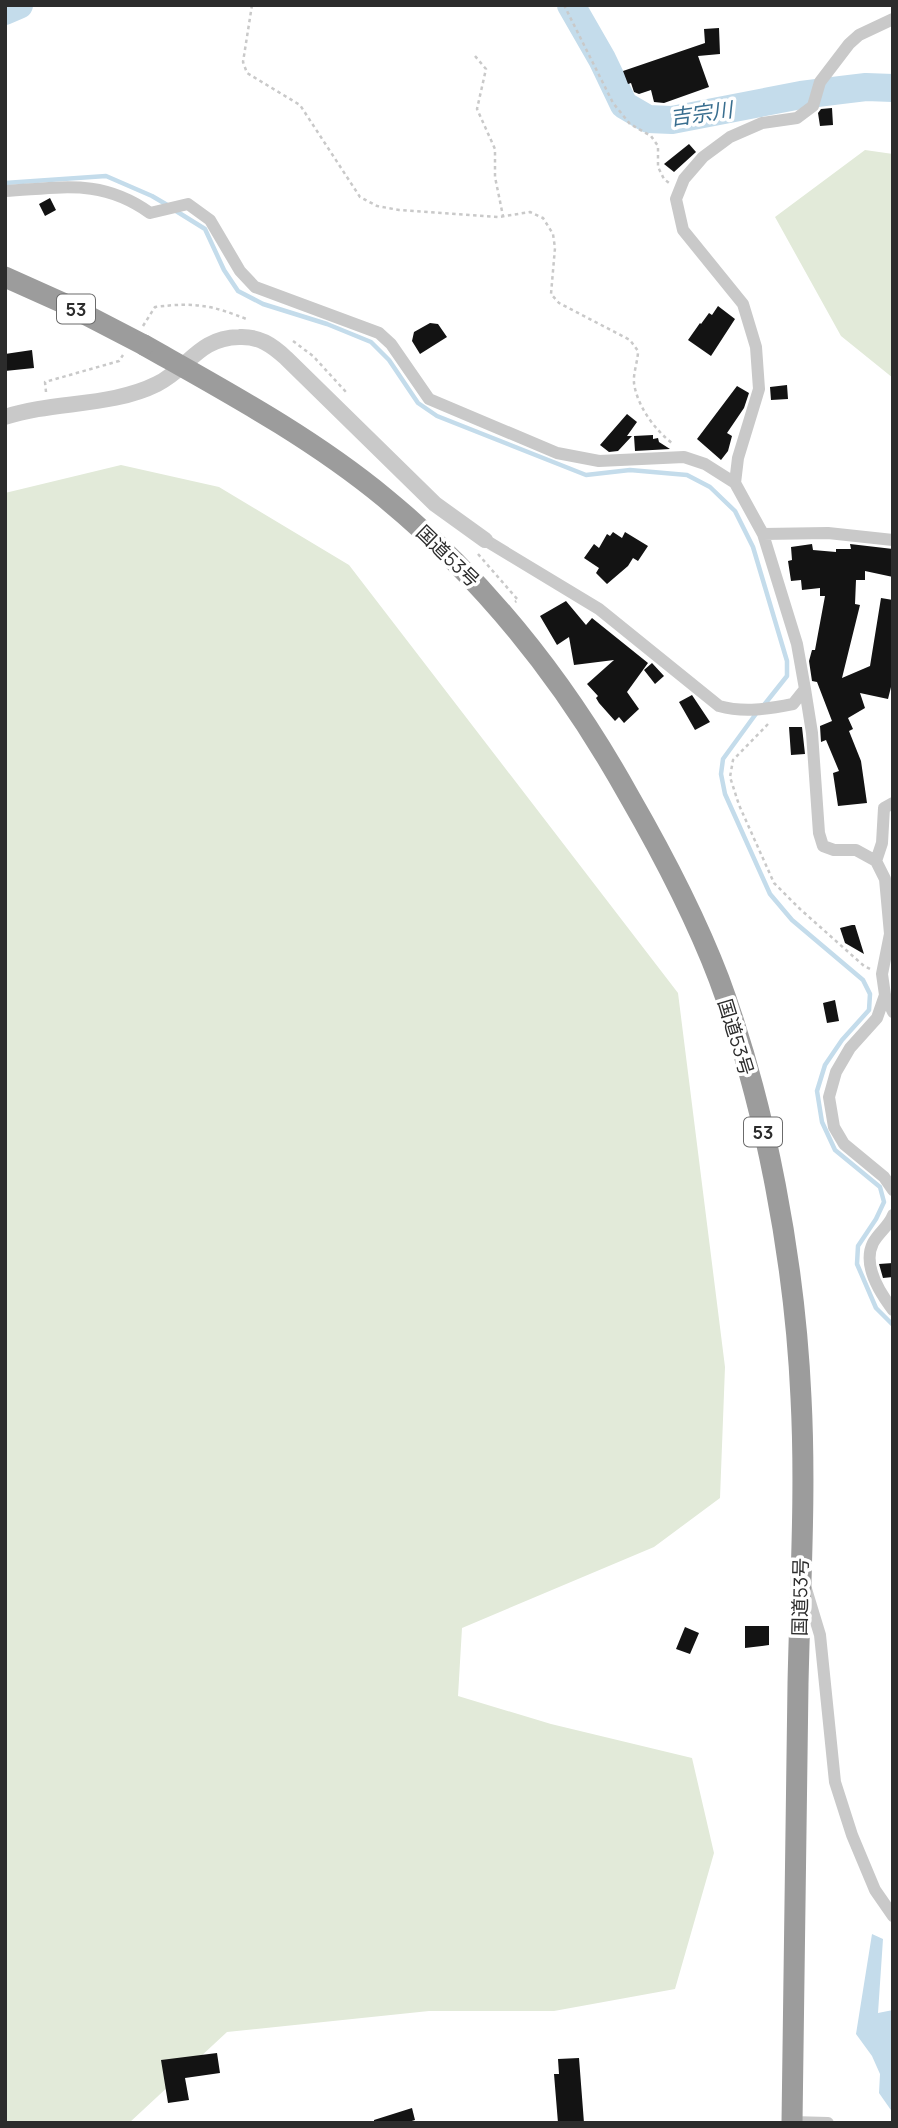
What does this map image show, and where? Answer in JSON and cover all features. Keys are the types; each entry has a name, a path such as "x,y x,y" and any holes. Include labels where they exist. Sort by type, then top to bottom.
{"highway":[{"name":"国道53号","path":"5,277 63,303 144,345 301,436 345,467 421,529 472,578 528,641 569,700 613,766 697,927 723,993 749,1078 774,1188 791,1291 801,1397 792,2122"}],"street":[{"path":"735,483 738,458 760,389 756,347 743,304 683,230 676,199 684,179 703,157 730,137 762,123 797,118 813,106 818,86 849,44 859,35 893,19"},
{"path":"5,191 78,187 105,190 130,199 150,213 188,204 210,220 240,271 255,287 379,333 391,344 429,400 557,453 599,461 684,457 705,464 735,483 763,534 797,644 812,733 819,834 823,846 834,850 856,850 876,862 885,879 890,934 882,974 885,995 893,1012"},
{"path":"5,417 48,406 135,392 158,383 197,351 216,341 238,336 256,338 271,344 435,504 485,540 599,610 719,706 736,711 750,711 793,704 805,689"},
{"path":"763,534 828,533 893,540"},
{"path":"876,862 882,843 884,808 893,803"},
{"path":"885,995 877,1018 850,1048 836,1072 829,1097 834,1127 844,1144 884,1177 893,1190"},
{"path":"893,1215 872,1243 870,1257 871,1272 893,1310"},
{"path":"800,1568 820,1635 835,1782 852,1835 875,1890 893,1916"},
{"path":"792,2122 828,2123"}],"path":[{"path":"252,5 243,62 247,73 300,105 360,197 377,206 399,211 503,216 530,212 542,218 553,234 555,248 551,294 559,303 630,340 638,351 634,383 643,408 659,433 677,447 684,457"},
{"path":"564,5 613,103 630,124 651,136 658,146 658,167 664,179 680,191"},
{"path":"475,56 486,69 477,109 495,149 495,177 503,216"},
{"path":"781,706 733,760 730,776 738,805 774,883 864,966 882,974"}],"green space":[{"path":"865,150 893,154 893,378 841,336 775,217"},
{"path":"121,465 219,487 349,565 678,993 725,1367 720,1498 654,1547 462,1628 458,1696 551,1724 692,1758 714,1853 675,1989 554,2011 429,2011 227,2032 129,2123 5,2123 5,493"}],"water":[{"path":"872,1934 883,1939 878,2013 893,2010 893,2113 879,2093 880,2074 872,2056 856,2034"}],"building":[{"path":"719,28 720,54 698,56 709,87 664,103 654,102 651,90 639,94 634,92 631,83 628,84 623,71 705,43 704,29"},
{"path":"832,108 833,125 820,126 818,113 821,109"},
{"path":"689,144 696,152 674,172 664,164"},
{"path":"50,198 56,210 45,216 39,204"},
{"path":"718,306 735,319 711,356 688,340 700,323 709,313 712,315"},
{"path":"430,323 438,324 447,337 420,354 412,341 414,332"},
{"path":"32,350 34,368 5,371 5,354"},
{"path":"787,385 788,399 771,400 770,387"},
{"path":"737,386 749,393 744,408 727,433 732,436 728,451 721,460 697,439"},
{"path":"627,414 637,422 627,436 632,436 618,451 609,452 600,445"},
{"path":"653,435 653,439 658,438 659,442 670,449 635,451 634,436"},
{"path":"613,532 622,538 625,532 648,546 638,561 633,558 628,566 607,584 596,573 599,568 584,558 594,544 599,548 607,534 610,536"},
{"path":"812,544 813,550 836,552 836,549 851,549 850,544 893,549 893,577 865,571 865,580 856,580 855,604 860,605 842,678 870,666 881,598 893,600 893,679 888,699 860,693 865,708 848,718 853,729 849,731 861,761 867,803 838,806 833,773 839,771 826,740 821,742 820,726 832,721 817,682 812,681 809,661 812,650 815,650 825,596 820,596 820,588 802,590 801,580 791,581 788,561 792,560 791,547"},
{"path":"566,601 586,625 592,618 648,663 627,692 639,709 624,723 619,717 615,721 587,684 614,660 574,665 569,637 557,645 540,616"},
{"path":"652,663 664,676 655,684 644,670"},
{"path":"692,695 710,722 695,730 679,702"},
{"path":"789,727 802,727 805,754 791,755"},
{"path":"855,925 864,954 845,943 840,928"},
{"path":"835,1000 839,1021 827,1023 823,1003"},
{"path":"893,1263 893,1277 883,1278 879,1264"},
{"path":"745,1626 769,1626 769,1645 745,1648"},
{"path":"685,1627 699,1633 690,1654 676,1649"},
{"path":"217,2053 220,2073 185,2078 189,2100 168,2103 161,2060"},
{"path":"579,2058 584,2123 558,2123 554,2074 559,2074 558,2059"},
{"path":"412,2108 415,2120 405,2123 374,2123 374,2120"}],"waterway":[{"name":"吉宗川","path":"5,11 19,5"},
{"name":"吉宗川","path":"571,5 602,59 624,105 648,119 672,120 801,95 866,87 893,88"},
{"path":"5,183 106,176 169,206"},
{"path":"176,211 205,229 224,270 238,291 263,304 327,324 371,342 389,360 418,403 437,416 586,475 630,470 687,475 710,487 735,511 753,547 787,661 787,676 764,705"},
{"path":"758,711 723,759 721,774 725,794 770,894 792,920 863,980 870,994 869,1010 842,1040 825,1065 817,1091 822,1122 835,1150 880,1187 884,1202 858,1246 857,1264 876,1308 893,1325"}]}
